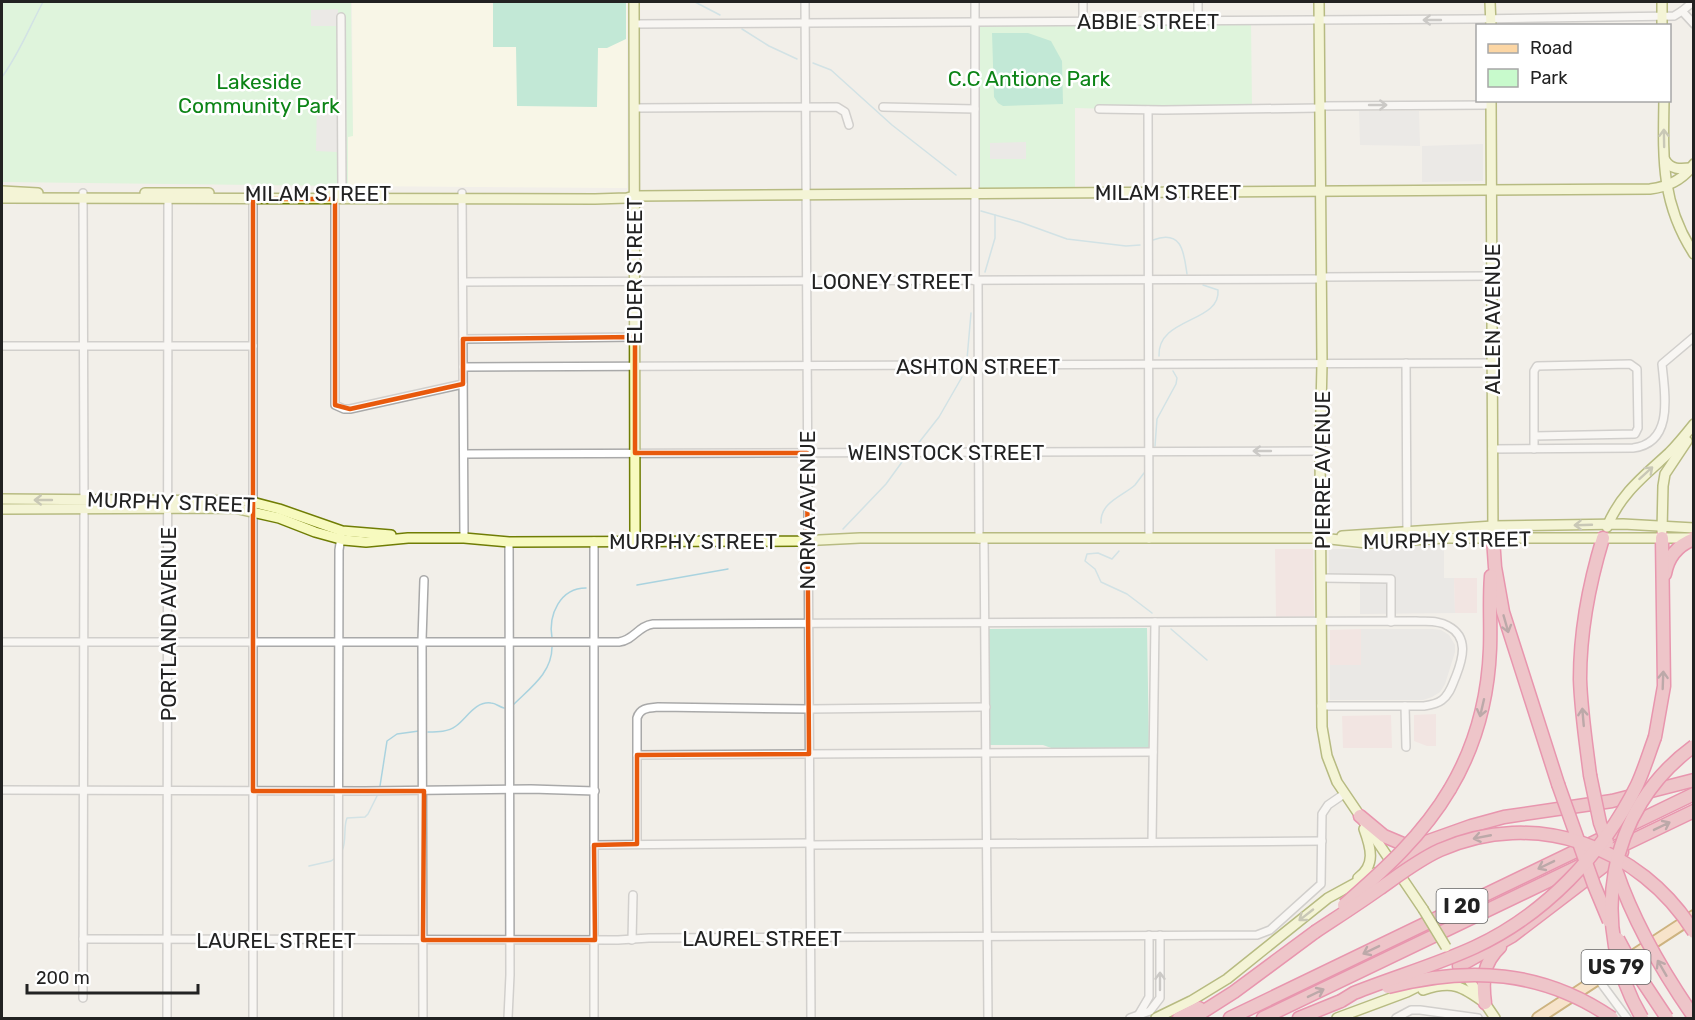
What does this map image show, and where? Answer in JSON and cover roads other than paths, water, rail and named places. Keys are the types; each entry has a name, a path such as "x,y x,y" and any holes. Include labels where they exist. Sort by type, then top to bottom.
{"highway":[{"path":"1341,1001 1354,993 1474,948 1519,922 1543,903 1595,852 1616,822 1638,784 1655,737 1664,686 1662,532"},
{"path":"1493,536 1503,612 1558,784 1602,905 1624,951 1666,1018"},
{"path":"1315,932 1409,844 1433,816 1463,767 1485,697 1489,660 1493,536"},
{"path":"1603,538 1590,588 1581,652 1583,720 1590,776 1600,823 1622,887 1661,967 1694,1017"},
{"path":"1663,586 1671,557 1677,549 1694,539"},
{"path":"1642,1018 1627,989 1614,943 1611,901 1616,866 1626,833 1642,801 1664,771 1694,746"},
{"path":"1360,816 1384,836 1403,844 1426,842 1504,817 1612,801 1694,780"},
{"name":"I 20","path":"1230,1018 1694,794"},
{"name":"I 20","path":"1263,1018 1694,811"},
{"path":"1392,864 1448,834"},
{"path":"1193,1018 1428,856 1441,849 1499,834 1539,834 1584,843 1611,855 1639,872 1657,887 1684,916 1694,932"},
{"path":"1485,1003 1483,981 1486,963 1497,949 1642,836"},
{"path":"1459,966 1512,936"},
{"path":"1299,1018 1341,1001 1401,983 1474,975 1508,976 1538,982 1584,1000 1612,1018"},
{"path":"1179,1018 1255,976"}],"main road":[{"name":"US 79","path":"1538,1018 1694,916"}],"street":[{"name":"ELDER STREET","path":"634,2 636,541"},
{"name":"NORMA AVENUE","path":"805,2 811,1018"},
{"path":"975,2 974,193 978,452 985,622 988,1018"},
{"path":"1083,2 1083,22"},
{"path":"1198,2 1198,21"},
{"name":"PIERRE AVENUE","path":"1319,2 1319,191 1322,278 1321,706 1327,756 1344,794 1495,1018"},
{"path":"1490,2 1491,22"},
{"path":"1662,2 1662,21"},
{"path":"1693,2 1682,11 1694,24"},
{"name":"ABBIE STREET","path":"634,24 1319,20 1662,21 1682,11"},
{"path":"341,17 335,405 350,409 463,384"},
{"path":"1664,102 1666,185 1677,226 1694,254"},
{"path":"1099,109 1491,103"},
{"name":"ALLEN AVENUE","path":"1491,103 1493,536"},
{"path":"634,108 837,107 848,116 849,125"},
{"path":"883,107 975,109"},
{"path":"1148,110 1149,539"},
{"path":"1665,160 1669,166 1678,169 1692,166"},
{"name":"MILAM STREET","path":"2,198 337,195 627,198 634,196 806,194 1650,189 1681,178 1692,166"},
{"name":"MILAM STREET","path":"2,191 84,196"},
{"path":"84,196 84,998"},
{"name":"PORTLAND AVENUE","path":"167,1018 168,196"},
{"path":"253,196 253,1018"},
{"path":"462,196 464,538"},
{"name":"LOONEY STREET","path":"463,282 1149,280 1491,276"},
{"path":"1492,449 1633,448 1651,443 1660,432 1664,422 1662,364 1694,337"},
{"path":"463,339 635,338"},
{"path":"2,346 253,346"},
{"path":"1406,363 1407,536"},
{"name":"ASHTON STREET","path":"463,367 1492,363"},
{"path":"1534,436 1632,436 1638,428 1637,369 1630,364 1537,366 1534,371 1534,436 1534,449"},
{"path":"1603,538 1608,524 1628,491 1670,452 1694,424"},
{"path":"1662,532 1665,474 1694,431"},
{"name":"WEINSTOCK STREET","path":"464,453 1320,451"},
{"name":"MURPHY STREET","path":"2,500 253,507 279,518 366,542 408,538 464,538 509,542 860,538 1149,539 1407,536 1603,538 1694,528"},
{"name":"MURPHY STREET","path":"2,509 84,504"},
{"name":"MURPHY STREET","path":"1493,536 1608,524 1694,539"},
{"path":"338,1018 338,642 341,535"},
{"path":"594,541 594,1018"},
{"path":"508,1018 509,542"},
{"name":"MURPHY STREET","path":"1322,578 1390,579 1391,622"},
{"path":"423,1018 424,580"},
{"path":"2,642 620,642 629,640 643,626 653,624 985,622 1440,622 1453,629 1461,639 1462,659 1450,691 1441,700 1424,706 1321,706"},
{"path":"1152,842 1155,622"},
{"path":"1405,706 1406,747"},
{"path":"637,844 637,718 638,712 643,709 658,707 809,709 986,707"},
{"path":"637,755 1153,752"},
{"path":"2,790 595,791"},
{"name":"LAUREL STREET","path":"84,939 632,940 649,938 1257,935 1265,933 1321,884 1323,811 1344,794"},
{"path":"1156,1018 1227,979 1305,915 1361,876 1371,862 1371,847 1360,816"},
{"path":"594,845 1322,841"},
{"path":"1335,894 1392,864"},
{"path":"632,940 633,895"},
{"path":"1139,1014 1149,997 1149,935"},
{"path":"1130,1018 1150,1011 1160,998 1160,935"},
{"path":"1381,1003 1459,966"},
{"path":"1598,979 1627,1018"},
{"path":"1337,1018 1447,984 1463,989 1485,1003"},
{"path":"1396,1018 1411,1010 1420,1010 1478,1018"}],"waterway":[{"path":"2,77 19,50 43,2"},
{"path":"695,2 720,15"},
{"path":"742,29 769,46 797,59"},
{"path":"813,63 831,70 892,125 956,175"},
{"path":"981,211 1067,239 1126,246 1140,245"},
{"path":"985,272 995,238 995,215"},
{"path":"1153,240 1163,237 1176,241 1183,252 1187,274"},
{"path":"1159,356 1161,343 1168,334 1210,309 1216,301 1218,290 1203,285"},
{"path":"967,359 971,313"},
{"path":"1155,446 1157,419 1176,384 1177,378 1173,371"},
{"path":"917,445 939,417 962,377"},
{"path":"843,529 886,484 902,462"},
{"path":"1101,523 1104,510 1108,505 1135,485 1144,473"},
{"path":"1119,551 1112,559 1098,553 1087,554 1085,561 1095,569 1101,582 1127,594 1152,613"},
{"path":"637,585 728,569"},
{"path":"552,638 552,620 558,604 569,593 586,588"},
{"path":"1171,629 1207,660"},
{"path":"513,705 544,672 552,647"},
{"path":"428,732 453,728 485,703 493,703 504,708"},
{"path":"380,786 387,741 397,734 419,731"},
{"path":"342,851 347,818 365,817 377,796"},
{"path":"309,866 334,859"}],"park label":[{"name":"C.C Antione Park","path":"1029,78"},
{"name":"Lakeside Community Park","path":"259,93"}]}
